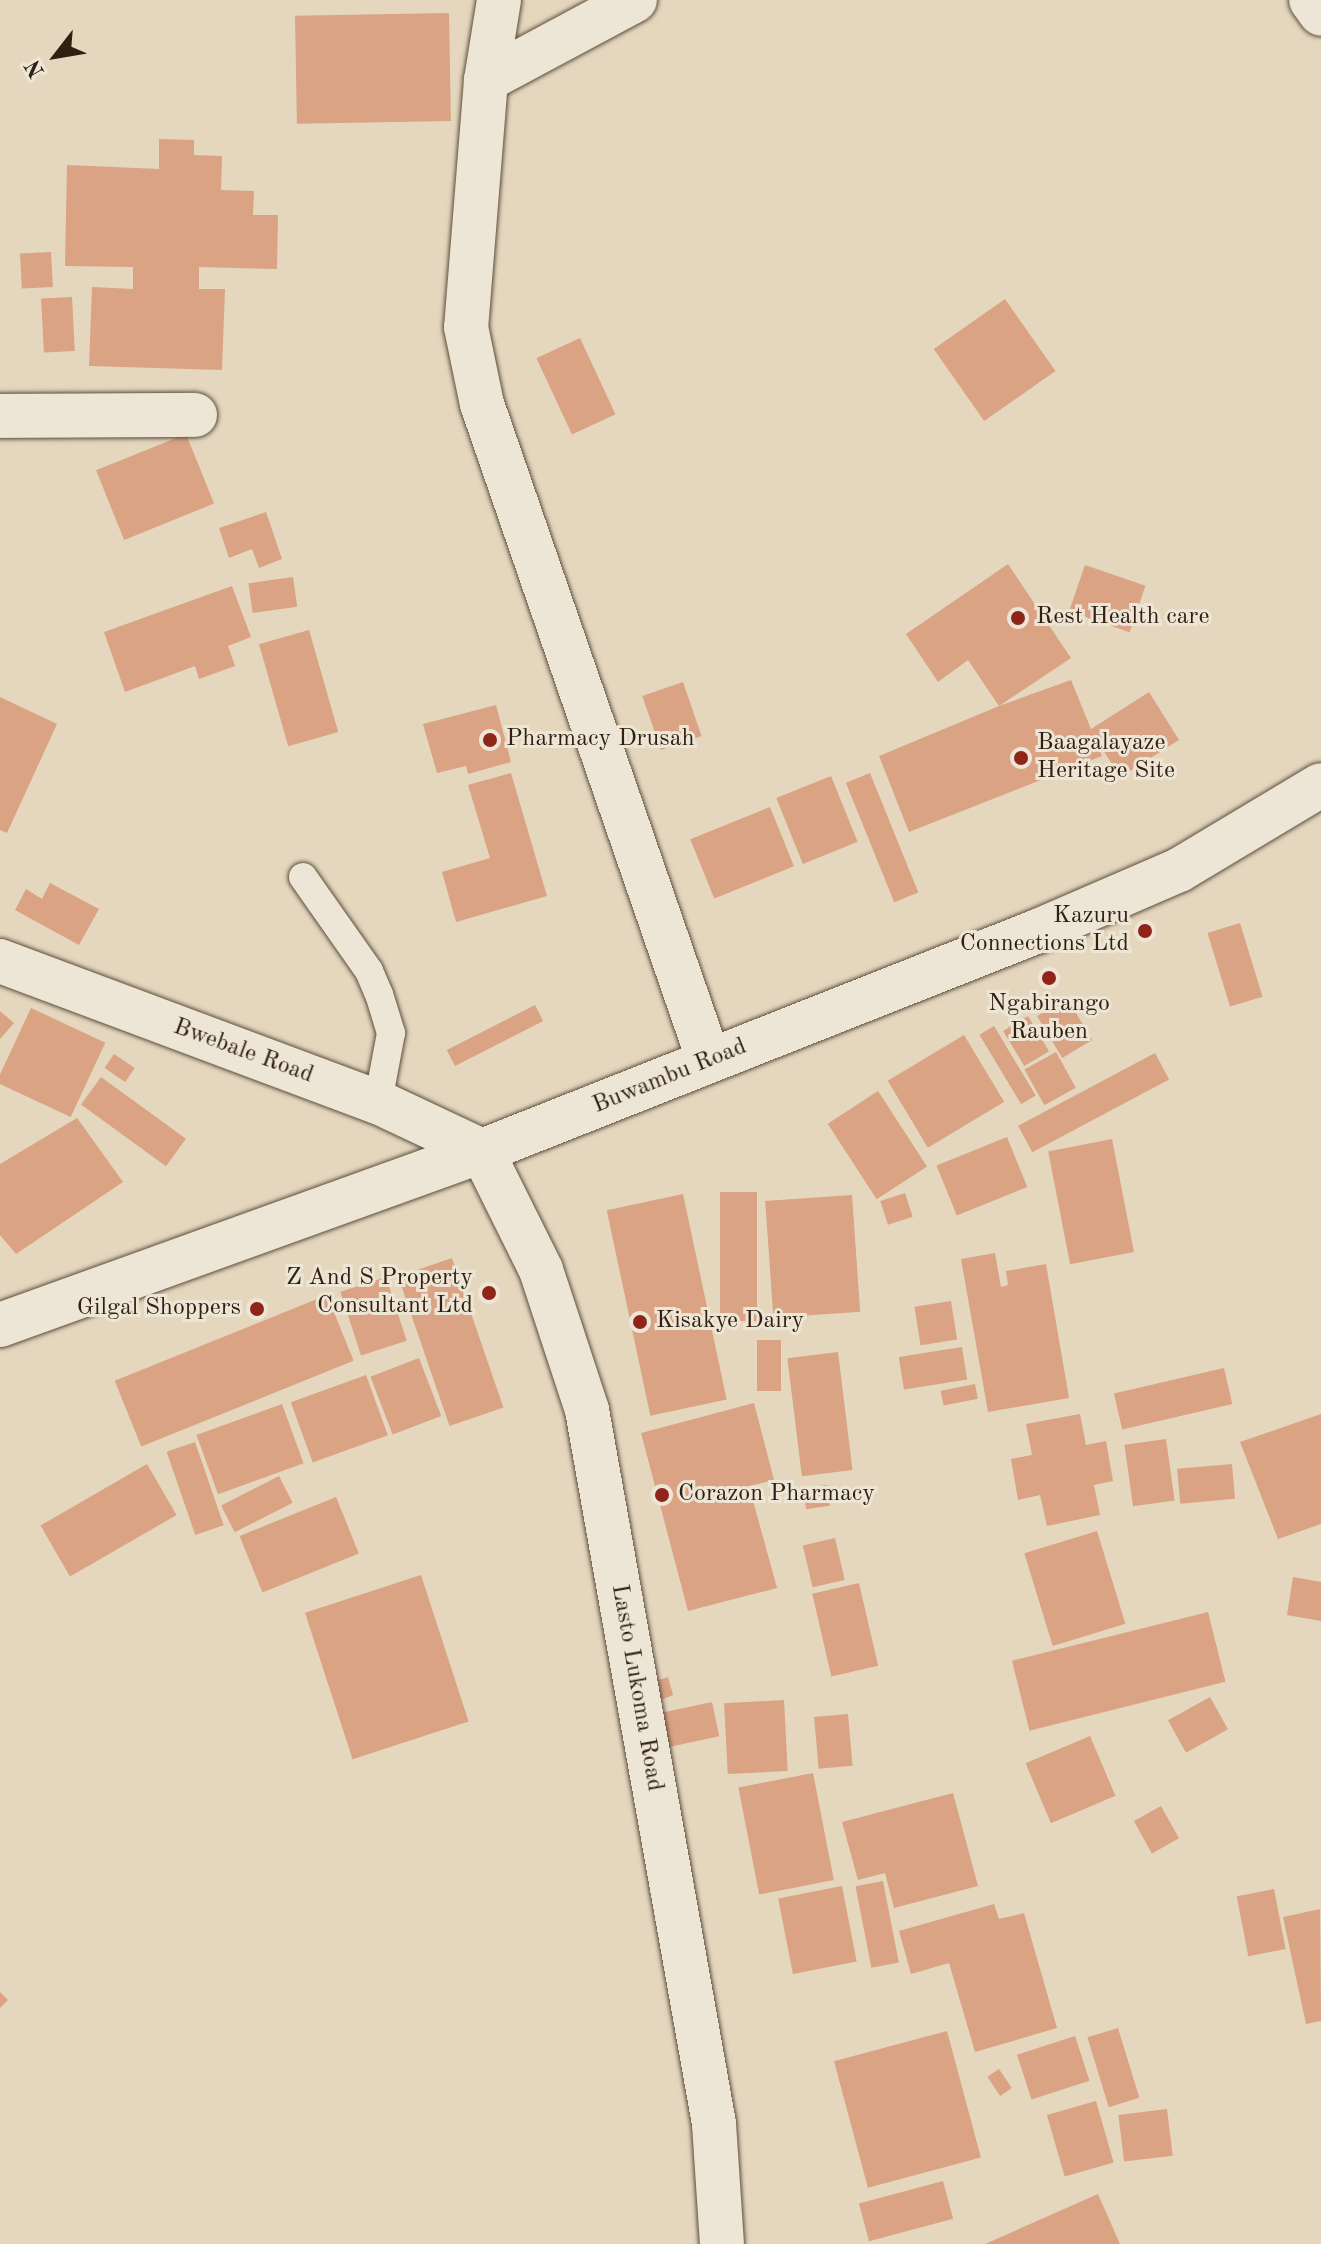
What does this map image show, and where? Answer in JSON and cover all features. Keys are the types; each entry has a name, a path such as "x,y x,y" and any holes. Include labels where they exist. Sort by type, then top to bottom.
{"street":[{"path":"499,0 486,80 466,327 482,404 709,1061"},
{"path":"486,80 635,0"},
{"path":"1311,0 1321,14"},
{"path":"0,416 195,415"},
{"name":"Buwambu Road","path":"0,1325 482,1151 1179,870 1321,785"},
{"name":"Bwebale Road","path":"0,961 378,1102 482,1151"},
{"name":"Lasto Lukoma Road","path":"482,1151 541,1270 587,1410 714,2124 722,2244"}],"lane":[{"path":"303,877 369,971 379,994 391,1033 378,1102"}],"building":[{"path":"449,13 451,121 297,124 295,16"},
{"path":"159,139 194,140 194,155 222,156 221,190 254,191 253,215 278,215 277,269 199,267 199,289 225,289 222,370 89,366 92,287 133,289 133,267 65,266 67,165 159,169"},
{"path":"51,252 53,287 22,289 20,254"},
{"path":"72,297 75,351 44,353 41,299"},
{"path":"1005,299 1055,371 984,421 934,349"},
{"path":"580,338 615,414 572,434 536,358"},
{"path":"186,434 214,504 124,540 96,470"},
{"path":"266,512 282,559 259,568 252,549 229,558 219,528"},
{"path":"1008,564 1071,658 999,706 968,660 938,682 906,634"},
{"path":"1085,565 1146,586 1130,632 1069,611"},
{"path":"293,577 297,607 253,613 248,583"},
{"path":"232,586 251,637 228,646 235,666 199,679 195,666 125,692 104,632"},
{"path":"309,630 338,732 288,746 259,644"},
{"path":"1071,680 1091,729 1149,692 1179,740 1120,777 1093,734 1102,756 909,832 879,756"},
{"path":"683,682 702,736 661,750 642,696"},
{"path":"0,697 57,724 7,833 0,830"},
{"path":"496,705 511,762 468,774 466,766 437,773 423,724"},
{"path":"511,773 547,896 456,922 442,872 490,858 468,785"},
{"path":"870,773 918,893 894,902 846,783"},
{"path":"831,776 858,842 803,864 776,798"},
{"path":"770,807 794,866 714,899 690,839"},
{"path":"50,883 99,909 79,945 15,910 26,889 42,899"},
{"path":"1240,923 1263,997 1230,1007 1207,933"},
{"path":"1067,998 1092,1040 1062,1058 1037,1016"},
{"path":"535,1005 543,1021 455,1066 447,1050"},
{"path":"31,1008 105,1043 71,1117 0,1084 0,1074"},
{"path":"0,1011 14,1023 0,1039"},
{"path":"1028,1016 1049,1051 1024,1066 1003,1031"},
{"path":"994,1026 1036,1095 1021,1104 979,1035"},
{"path":"964,1035 1004,1102 928,1148 888,1081"},
{"path":"1056,1052 1076,1088 1044,1105 1025,1069"},
{"path":"1155,1053 1169,1079 1032,1152 1018,1126"},
{"path":"114,1054 135,1068 125,1082 104,1068"},
{"path":"101,1077 186,1139 166,1166 81,1105"},
{"path":"878,1091 927,1166 877,1199 828,1124"},
{"path":"77,1118 123,1182 16,1254 0,1235 0,1164"},
{"path":"1007,1137 1027,1187 957,1216 937,1165"},
{"path":"1112,1139 1134,1252 1070,1264 1048,1151"},
{"path":"720,1192 757,1192 757,1321 720,1321"},
{"path":"905,1193 913,1217 888,1225 880,1201"},
{"path":"683,1194 727,1399 650,1416 607,1210"},
{"path":"852,1195 860,1312 773,1318 765,1201"},
{"path":"995,1253 1001,1287 1008,1285 1006,1271 1046,1264 1069,1398 988,1412 961,1259"},
{"path":"452,1258 503,1407 450,1426 398,1277"},
{"path":"386,1277 407,1341 361,1356 340,1292"},
{"path":"327,1295 354,1361 141,1447 115,1381"},
{"path":"951,1301 957,1340 921,1345 914,1307"},
{"path":"757,1340 781,1340 781,1391 757,1391"},
{"path":"962,1347 967,1380 904,1390 899,1357"},
{"path":"838,1352 853,1470 802,1476 787,1358"},
{"path":"419,1358 441,1416 393,1435 370,1377"},
{"path":"1224,1368 1232,1404 1122,1429 1114,1393"},
{"path":"366,1375 388,1435 313,1463 291,1402"},
{"path":"975,1384 978,1399 944,1405 941,1391"},
{"path":"754,1403 774,1480 749,1486 777,1588 688,1611 641,1433"},
{"path":"282,1404 304,1463 218,1494 196,1435"},
{"path":"1080,1414 1086,1445 1106,1441 1113,1481 1094,1485 1100,1515 1047,1526 1040,1495 1018,1500 1011,1459 1032,1455 1026,1424"},
{"path":"1321,1414 1321,1524 1278,1539 1240,1442"},
{"path":"1166,1439 1175,1500 1133,1506 1124,1445"},
{"path":"195,1442 224,1525 195,1535 167,1452"},
{"path":"147,1464 176,1515 70,1577 40,1526"},
{"path":"1232,1464 1235,1499 1180,1504 1177,1469"},
{"path":"279,1476 293,1503 235,1532 221,1506"},
{"path":"827,1485 830,1506 806,1509 803,1488"},
{"path":"336,1497 359,1554 262,1593 240,1536"},
{"path":"1097,1531 1125,1624 1053,1646 1024,1553"},
{"path":"835,1538 845,1580 813,1587 803,1545"},
{"path":"421,1575 469,1721 353,1759 305,1613"},
{"path":"1293,1577 1321,1582 1321,1621 1287,1615"},
{"path":"859,1583 878,1666 831,1677 812,1594"},
{"path":"1208,1612 1225,1682 1029,1731 1012,1661"},
{"path":"668,1677 673,1695 656,1702 649,1683"},
{"path":"1210,1697 1228,1729 1186,1753 1168,1720"},
{"path":"784,1700 788,1771 728,1774 724,1703"},
{"path":"712,1702 719,1736 665,1748 658,1713"},
{"path":"848,1714 853,1766 819,1769 814,1717"},
{"path":"1090,1736 1115,1796 1051,1823 1026,1763"},
{"path":"813,1773 834,1880 759,1894 738,1788"},
{"path":"953,1793 978,1886 894,1908 885,1873 858,1880 842,1822"},
{"path":"1161,1806 1179,1838 1152,1853 1134,1821"},
{"path":"883,1881 899,1962 871,1968 856,1886"},
{"path":"842,1886 857,1962 793,1974 778,1898"},
{"path":"1274,1889 1286,1949 1248,1956 1237,1896"},
{"path":"994,1904 999,1919 1024,1913 1057,2028 975,2052 949,1963 911,1974 899,1931"},
{"path":"1320,1909 1321,2021 1306,2024 1283,1917"},
{"path":"0,1992 8,2000 0,2008"},
{"path":"1118,2028 1139,2098 1109,2107 1087,2037"},
{"path":"947,2031 981,2158 868,2188 834,2061"},
{"path":"1075,2036 1090,2081 1032,2100 1017,2055"},
{"path":"999,2069 1012,2088 1000,2096 987,2077"},
{"path":"1096,2101 1114,2163 1065,2177 1047,2115"},
{"path":"1167,2109 1173,2156 1124,2162 1118,2115"},
{"path":"943,2181 953,2219 869,2241 859,2204"},
{"path":"1098,2194 1120,2244 985,2244"}],"place":[{"name":"Rest Health care","path":"1018,618"},
{"name":"Pharmacy Drusah","path":"490,740"},
{"name":"Baagalayaze Heritage Site","path":"1021,758"},
{"name":"Kazuru Connections Ltd","path":"1145,931"},
{"name":"Ngabirango Rauben","path":"1049,978"},
{"name":"Z And S Property Consultant Ltd","path":"489,1293"},
{"name":"Gilgal Shoppers","path":"257,1309"},
{"name":"Kisakye Dairy","path":"640,1322"},
{"name":"Corazon Pharmacy","path":"662,1495"}]}
